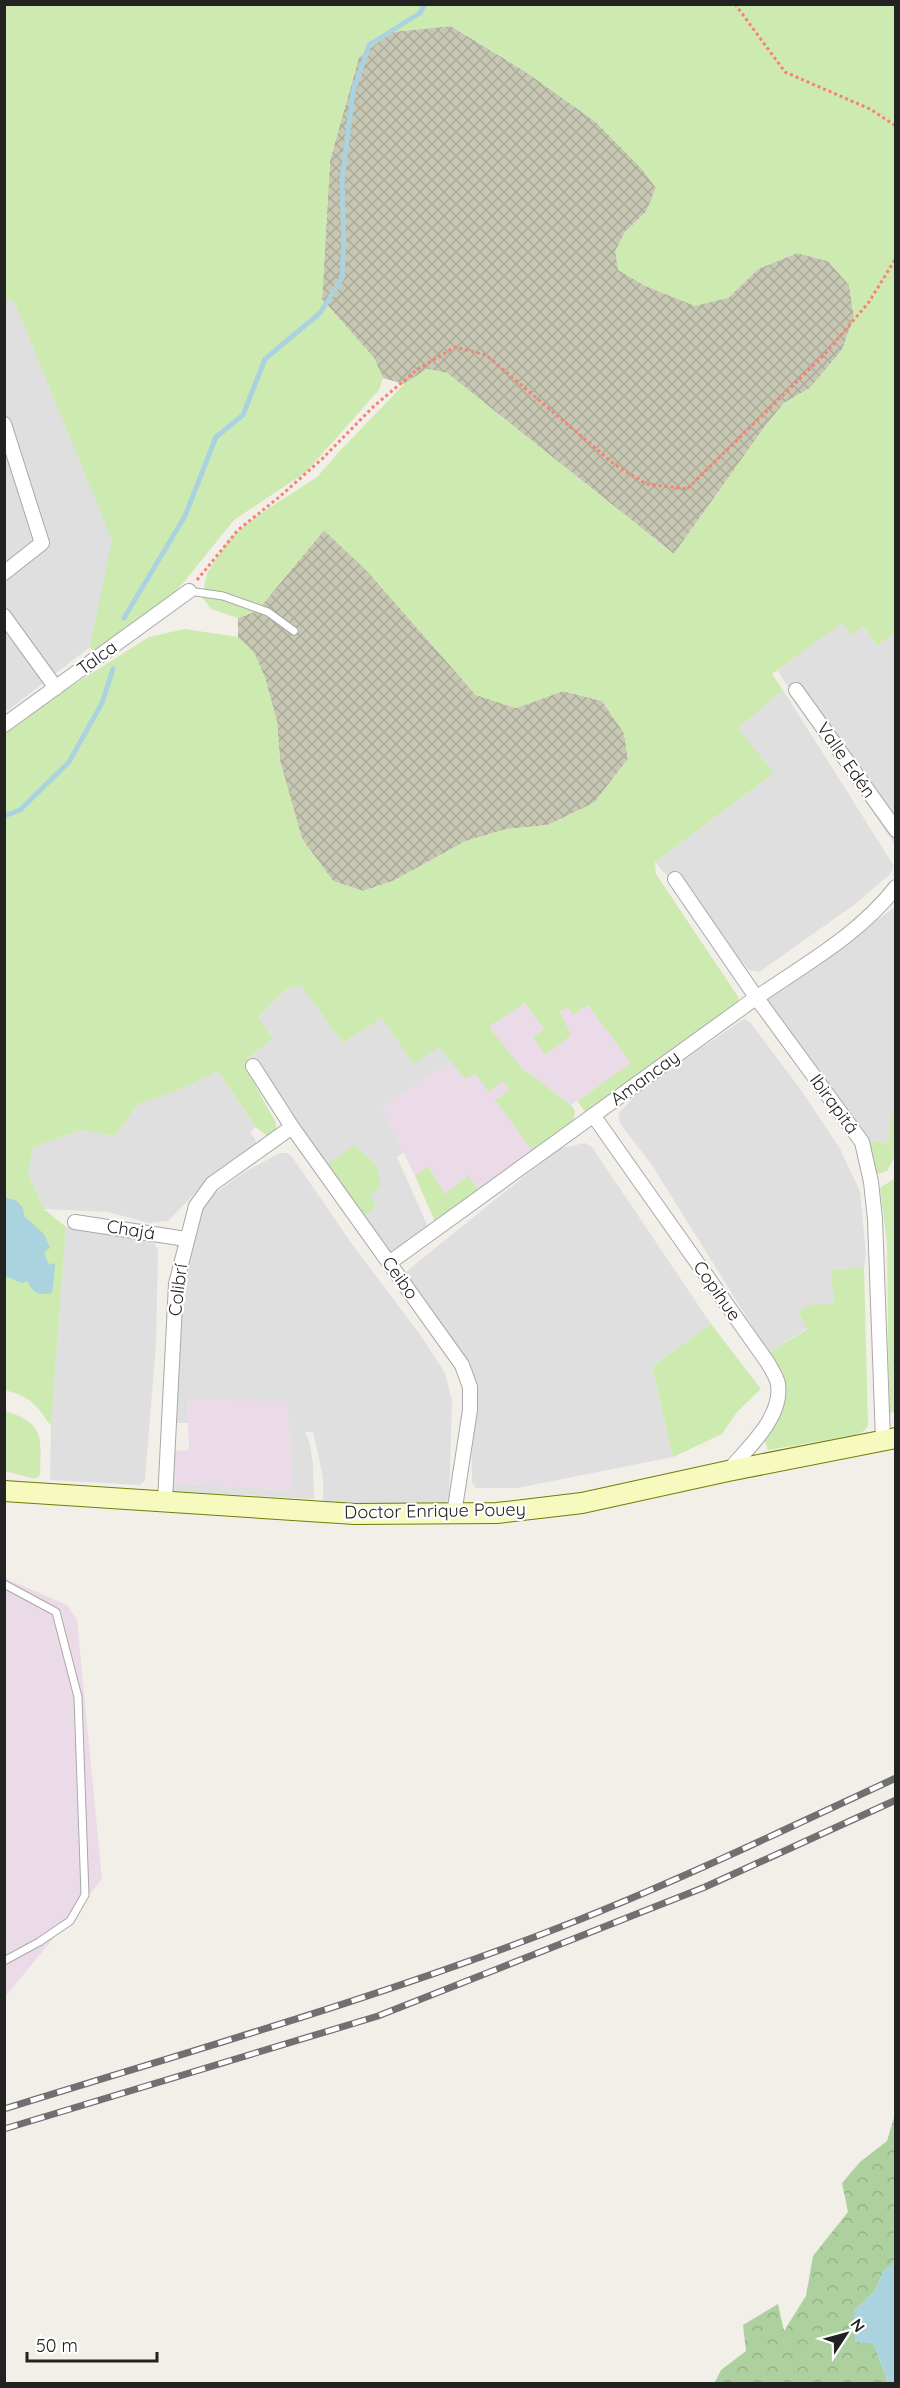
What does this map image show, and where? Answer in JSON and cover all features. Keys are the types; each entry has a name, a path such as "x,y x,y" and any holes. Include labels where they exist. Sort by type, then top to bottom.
{"street":[{"path":"4,424 42,543 4,573"},
{"name":"Talca","path":"4,725 189,591"},
{"path":"4,616 56,688"},
{"name":"Valle Edén","path":"795,690 896,830"},
{"name":"Ibirapitá","path":"675,879 756,997 862,1142 871,1182 875,1219 889,1439"},
{"name":"Amancay","path":"389,1263 756,997 828,950 882,906 896,887"},
{"name":"Ceibo","path":"253,1066 292,1127 462,1365 470,1387 470,1410 454,1514"},
{"name":"Copihue","path":"593,1115 768,1363 778,1384 776,1406 771,1415 761,1432 728,1471"},
{"name":"Colibrí","path":"165,1501 177,1284 186,1239 196,1206 212,1184 292,1127"},
{"name":"Chajá","path":"75,1222 186,1239"},
{"name":"Doctor Enrique Pouey","path":"4,1491 354,1514 497,1513 582,1503 889,1439"}],"lane":[{"path":"189,591 223,596 268,612 294,631"},
{"path":"4,1584 56,1612 59,1622 78,1697 85,1895 69,1922 4,1961"}],"path":[{"path":"735,4 785,72 870,109 896,126"},
{"path":"189,591 238,530 322,459 375,406 418,369 455,347 486,355 614,464 646,484 687,489 824,355 869,302 896,258"}],"shaded area":[{"path":"451,26 526,72 596,122 642,169 656,188 646,212 625,232 728,298 758,269 797,253 828,261 849,285 854,317 842,350 810,388 784,403 674,554 447,373 427,369 404,384 383,378 374,358 322,299 330,160 359,57 391,32"},
{"path":"4,300 14,301 113,540 90,647 7,711 4,707"},
{"path":"324,530 368,572 476,695 516,708 563,691 602,701 624,733 628,759 594,803 548,825 507,829 466,841 393,881 363,891 333,881 302,839 280,761 277,721 238,637 238,618 257,611"},
{"path":"842,622 862,625 877,646 895,633 895,845 777,670"},
{"path":"783,690 894,866 890,874 854,905 759,972 749,970 655,862 774,773 737,728"},
{"path":"895,907 896,1096 888,1143 854,1139 761,1004"},
{"path":"300,985 343,1043 382,1018 413,1063 439,1046 452,1062 382,1108 404,1152 397,1157 428,1227 391,1255 319,1170 249,1057 273,1039 258,1017 285,990"},
{"path":"525,1003 544,1029 533,1037 545,1055 560,1012 568,1007 573,1015 588,1004 631,1063 571,1105 521,1067 488,1028"},
{"path":"744,1019 750,1022 801,1090 839,1147 860,1191 866,1254 864,1267 831,1270 835,1305 810,1305 798,1313 807,1328 769,1353 652,1165 621,1125 618,1114 642,1088"},
{"path":"452,1062 465,1079 475,1073 489,1092 503,1081 510,1090 496,1101 533,1152 479,1192 445,1194 428,1166 415,1176 382,1108"},
{"path":"218,1071 256,1127 250,1132 256,1141 254,1149 202,1186 168,1221 149,1223 108,1212 44,1209 28,1174 33,1148 80,1130 115,1136 138,1104 179,1090"},
{"path":"585,1143 592,1147 711,1324 652,1367 673,1457 517,1488 476,1488 472,1483 471,1388 402,1275 558,1149"},
{"path":"280,1153 287,1153 293,1158 352,1244 419,1333 445,1373 452,1401 449,1497 444,1505 406,1508 323,1501 323,1477 313,1432 305,1432 310,1444 313,1465 314,1499 167,1491 169,1483 292,1490 187,1399 188,1423 178,1423 173,1420 175,1261 178,1237 191,1217 215,1193 245,1172"},
{"path":"66,1227 136,1231 154,1243 158,1250 156,1344 145,1480 140,1485 50,1480 51,1426"},
{"path":"187,1399 288,1402 292,1490 169,1483 171,1451 189,1450"},
{"path":"5,1578 67,1605 77,1620 102,1879 5,1997"}],"green space":[{"path":"5,5 895,5 895,633 877,646 863,626 851,635 842,623 772,674 783,690 738,728 774,773 655,862 656,874 739,998 736,1007 586,1113 577,1101 631,1063 588,1005 573,1015 568,1007 560,1012 571,1035 545,1055 533,1037 544,1029 525,1003 489,1027 521,1067 571,1105 575,1111 573,1123 533,1152 495,1100 510,1090 503,1081 489,1092 475,1074 465,1079 439,1047 413,1064 382,1018 343,1043 300,985 285,990 258,1017 273,1039 249,1057 248,1072 276,1123 276,1136 269,1138 256,1127 218,1071 179,1090 138,1104 115,1136 80,1130 33,1148 28,1174 44,1209 66,1227 51,1426 32,1402 5,1390 4,734 67,689 149,637 185,629 238,637 254,652 265,677 277,721 280,761 302,839 333,881 363,891 393,881 466,841 507,829 548,825 594,803 628,759 624,733 602,701 563,691 516,708 476,695 368,572 324,530 257,611 238,618 211,609 202,597 207,573 229,539 257,516 317,477 404,384 427,369 447,373 674,554 784,403 810,388 842,350 854,317 849,285 828,261 797,253 758,269 728,298 695,306 645,286 618,270 615,251 625,232 646,212 656,188 642,169 596,122 526,72 452,26 391,32 359,57 330,160 322,299 374,358 383,378 379,390 306,472 234,520 184,582 154,614 95,655 90,647 112,540 14,301 5,300"},
{"path":"895,1096 895,1156 887,1171 871,1176 854,1139 888,1143"},
{"path":"354,1145 376,1165 381,1187 370,1195 376,1207 354,1224 319,1170"},
{"path":"428,1166 445,1194 469,1175 479,1192 436,1224 415,1176"},
{"path":"895,1178 895,1412 889,1413 887,1243 880,1188"},
{"path":"864,1267 868,1426 864,1431 855,1435 768,1450 764,1439 779,1418 784,1397 780,1376 769,1353 807,1329 798,1312 810,1305 834,1304 831,1270"},
{"path":"711,1324 761,1389 737,1412 722,1434 673,1457 652,1367"},
{"path":"5,1411 27,1421 38,1433 41,1451 40,1475 35,1479 5,1471"},
{"path":"895,2114 895,2262 883,2272 875,2291 854,2311 874,2344 888,2383 714,2384 721,2370 746,2351 743,2325 778,2304 784,2331 806,2296 813,2256 848,2212 842,2183 860,2162 887,2141"}],"water":[{"path":"4,1197 17,1201 23,1208 24,1216 44,1234 50,1248 44,1252 49,1265 55,1263 52,1293 36,1292 28,1281 22,1283 5,1276"},
{"path":"895,2262 895,2383 888,2383 874,2344 855,2342 854,2311 875,2291 883,2272"}],"waterway":[{"path":"124,618 185,516 216,437 243,415 265,359 320,313 342,278 344,243 342,181 353,92 369,45 420,13 425,4"},
{"path":"4,816 20,810 69,762 102,703 113,669"}],"railway":[{"path":"4,2109 356,2000 495,1952 563,1926 731,1855 896,1778"},
{"path":"4,2129 378,2016 705,1887 896,1800"}]}
